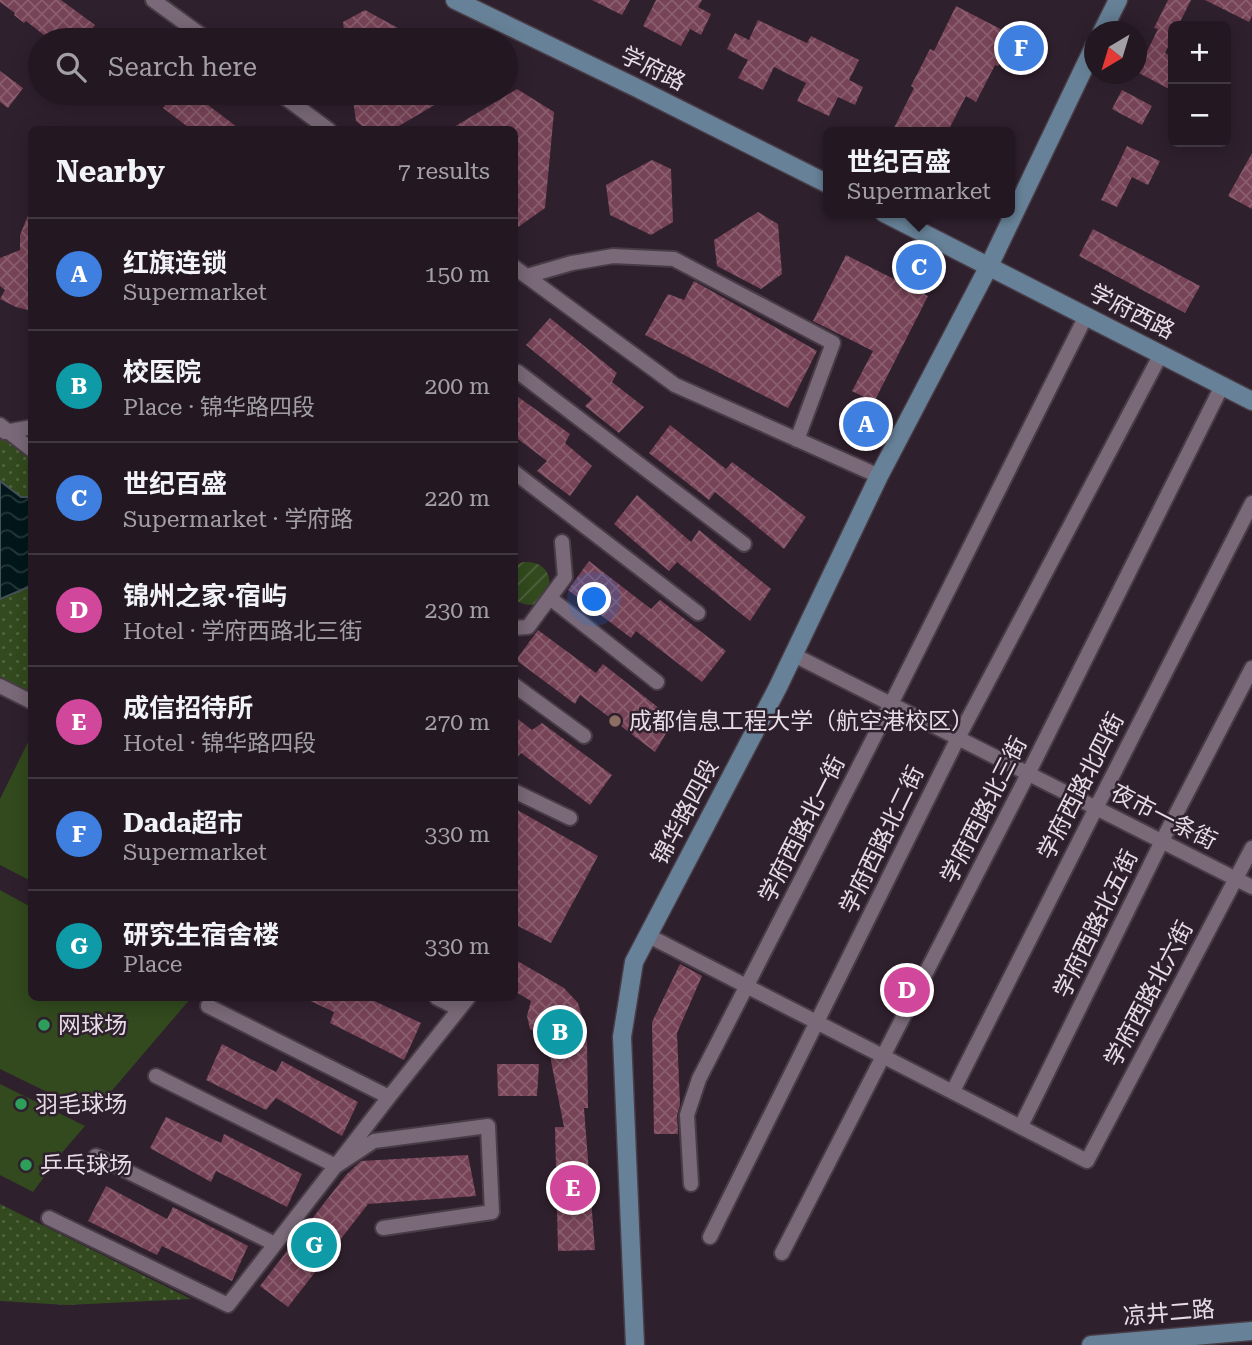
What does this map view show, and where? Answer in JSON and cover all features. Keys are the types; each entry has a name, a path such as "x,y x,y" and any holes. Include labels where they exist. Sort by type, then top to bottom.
{"main road":[{"name":"学府路","path":"455,0 513,28"},
{"path":"1108,21 1118,0"},
{"name":"学府路","path":"518,30 823,181"},
{"name":"锦华路四段","path":"1015,212 1084,68"},
{"path":"894,218 989,266"},
{"name":"锦华路四段","path":"635,1345 622,1037 634,962 794,655 879,476 1012,218"},
{"name":"学府西路","path":"989,266 1252,401"},
{"name":"凉井二路","path":"1091,1345 1252,1331"}],"street":[{"path":"153,0 192,28"},
{"path":"295,105 324,126"},
{"path":"527,276 572,263 613,256 674,259 833,343 797,440"},
{"path":"518,270 675,385 879,476"},
{"name":"学府西路北一街","path":"691,1184 687,1115 699,1079 1086,316"},
{"name":"学府西路北二街","path":"710,1237 958,738 1161,354"},
{"path":"518,372 744,544"},
{"name":"学府西路北三街","path":"782,1253 1028,774 1222,386"},
{"path":"3,430 28,427"},
{"path":"3,430 28,447"},
{"path":"518,475 698,613"},
{"name":"学府西路北四街","path":"953,1091 1252,503"},
{"path":"518,628 528,627 565,577 562,542"},
{"path":"550,597 657,682"},
{"name":"夜市一条街","path":"794,655 1252,887"},
{"name":"学府西路北五街","path":"1021,1126 1252,668"},
{"path":"0,686 28,700"},
{"path":"518,688 584,736"},
{"path":"518,793 570,818"},
{"name":"学府西路北六街","path":"1021,1126 1087,1161 1252,848"},
{"path":"648,935 1021,1126"},
{"path":"49,1218 228,1305 464,1003"},
{"path":"208,1006 389,1097"},
{"path":"156,1076 336,1166"},
{"path":"336,1166 374,1141 488,1126 492,1212 383,1228"},
{"path":"96,1156 275,1244"}],"green space":[{"path":"0,433 28,448 28,700 0,686"},
{"path":"523,562 537,564 545,570 549,588 545,597 537,603 527,605 518,601 518,564"},
{"path":"28,742 28,879 0,865 0,799"},
{"name":"网球场","path":"0,890 28,905 28,1001 188,1001 92,1114 0,1069"},
{"path":"0,1084 85,1126 33,1192 0,1175"},
{"path":"0,1204 191,1299 67,1305 0,1301"}],"water":[{"path":"0,481 21,497 28,497 28,587 0,599"}],"building":[{"path":"61,0 95,25 93,28 35,28 26,21 24,23 0,2"},
{"path":"592,0 630,0 622,15"},
{"path":"656,0 702,0 698,7 711,14 701,35 690,29 681,46 643,26"},
{"path":"1168,0 1191,0 1180,21 1168,21 1168,47 1165,53 1168,54 1168,88 1147,77 1147,52 1158,29 1154,28"},
{"path":"1205,0 1252,0 1252,16 1249,22"},
{"path":"956,6 1014,36 976,102 966,96 950,127 894,127 930,49 934,51"},
{"path":"365,10 398,28 344,28 343,22"},
{"path":"758,20 807,43 811,36 859,60 849,80 863,87 855,105 838,97 829,116 797,101 806,83 774,67 763,90 738,78 748,60 727,49 735,33 749,40"},
{"path":"0,71 23,88 8,108 0,102"},
{"path":"518,90 554,112 545,208 518,227 518,126 456,126 490,105 518,105"},
{"path":"1122,90 1152,106 1142,125 1112,109"},
{"path":"165,105 208,105 236,126 187,126 163,108"},
{"path":"354,105 435,105 399,126 362,126 356,121"},
{"path":"1127,146 1160,161 1148,185 1132,177 1117,207 1101,200"},
{"path":"1252,153 1252,209 1228,196"},
{"path":"652,160 671,169 673,222 651,235 610,215 606,185"},
{"path":"758,212 778,224 782,274 761,289 717,266 714,240"},
{"path":"28,215 28,310 0,299 5,290 0,286 0,258 20,250 20,235"},
{"path":"1093,229 1200,286 1185,313 1079,256"},
{"path":"846,255 928,296 874,402 852,391 873,351 813,321"},
{"path":"694,281 817,351 788,408 645,335 668,294 684,300"},
{"path":"550,318 617,373 612,382 644,407 619,433 585,406 592,399 526,345"},
{"path":"518,397 570,434 565,443 592,466 570,496 537,471 547,461 518,439"},
{"path":"670,425 726,469 732,462 806,517 784,549 715,492 709,500 649,453"},
{"path":"637,495 691,542 699,530 771,589 750,621 677,562 669,571 614,524"},
{"path":"589,561 651,609 660,600 726,651 702,682 636,631 631,638 568,590"},
{"path":"538,630 596,673 603,664 674,720 655,752 580,695 575,704 518,661 518,657"},
{"path":"518,719 532,730 542,723 612,775 590,805 521,753 518,756"},
{"path":"518,810 598,856 551,943 518,926"},
{"path":"518,961 564,988 578,1003 583,1020 587,1041 588,1108 584,1108 595,1250 558,1251 555,1127 564,1127 551,1061 553,1037 546,1036 544,1025 541,1026 540,1035 530,1029 527,1016 531,1001 518,993"},
{"path":"680,964 702,976 677,1033 680,1105 677,1115 678,1134 654,1134 652,1022"},
{"path":"310,1001 374,1001 421,1023 404,1060 330,1023 334,1012"},
{"path":"222,1044 276,1072 282,1061 358,1102 342,1136 276,1098 266,1110 206,1080"},
{"path":"497,1064 539,1064 537,1096 498,1096"},
{"path":"166,1117 221,1143 224,1134 302,1174 287,1207 216,1171 211,1182 150,1148"},
{"path":"468,1155 476,1196 368,1204 288,1307 260,1286 346,1175 361,1161"},
{"path":"106,1186 167,1219 173,1207 248,1246 232,1281 162,1246 157,1255 88,1221"}],"place":[{"name":"Dada超市","path":"1021,48"},
{"name":"世纪百盛","path":"919,267"},
{"name":"红旗连锁","path":"866,424"},
{"name":"成都信息工程大学（航空港校区）","path":"615,721"},
{"name":"锦州之家·宿屿","path":"907,990"},
{"name":"网球场","path":"44,1025"},
{"name":"校医院","path":"560,1032"},
{"name":"羽毛球场","path":"21,1104"},
{"name":"乒乓球场","path":"26,1165"},
{"name":"成信招待所","path":"573,1188"},
{"name":"研究生宿舍楼","path":"314,1245"}]}
